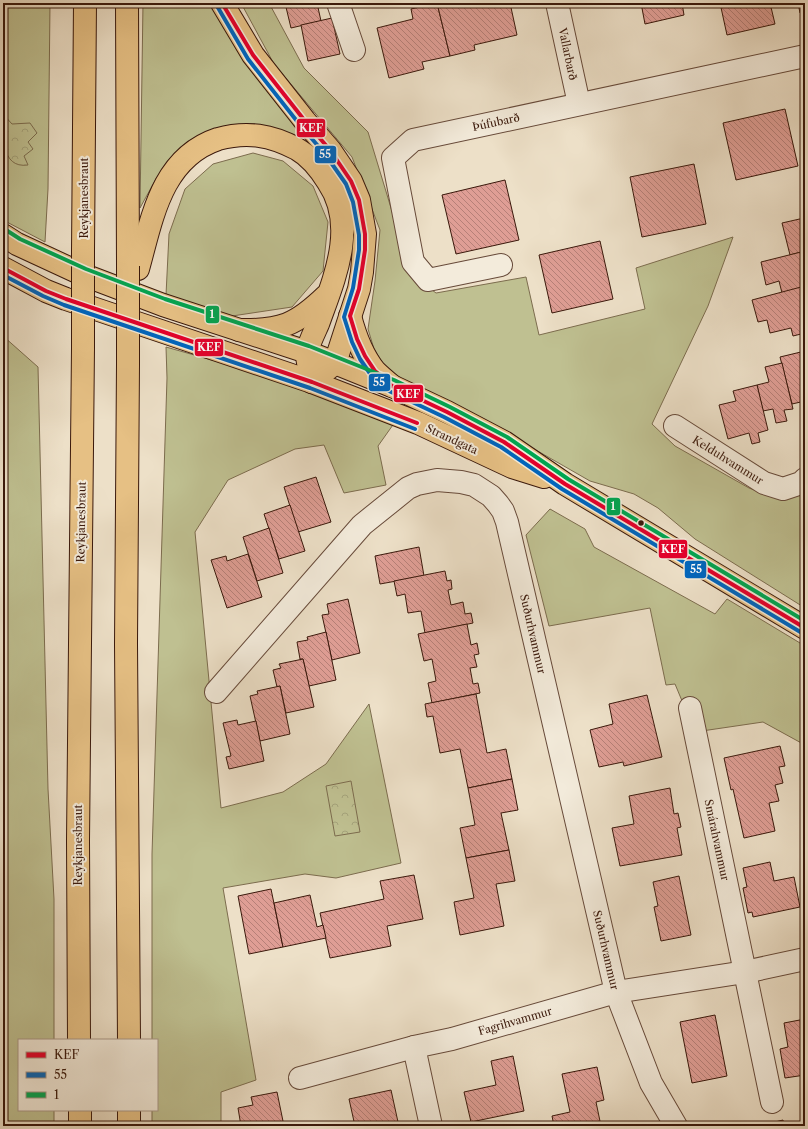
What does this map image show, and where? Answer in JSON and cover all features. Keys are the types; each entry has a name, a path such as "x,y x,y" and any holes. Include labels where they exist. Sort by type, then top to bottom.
{"main road":[{"path":"127,3 133,267 128,311 126,652 128,1039"},
{"path":"222,3 253,55 330,150 351,181 359,200 365,234 365,250 359,288 335,362 312,382"},
{"name":"Reykjanesbraut","path":"79,1039 78,841 85,4"},
{"path":"133,267 162,190 170,176 179,165 197,149 212,142 239,134 256,135 280,141 303,153 312,160 332,188 341,212 343,226 343,239 337,268 329,294 307,352 312,382"},
{"name":"Strandgata","path":"3,235 17,244 84,275 163,305 335,362 392,386 447,412 504,442 565,484 805,628"},
{"name":"Strandgata","path":"3,268 66,300 312,382 418,424 512,467 565,484"},
{"path":"239,330 273,329 292,323 302,318 329,294"},
{"path":"350,316 357,339 365,356 375,371 392,386"},
{"path":"80,1111 80,1126"},
{"path":"129,1111 129,1126"}],"street":[{"path":"338,3 354,50"},
{"name":"Vallarbarð","path":"557,3 579,104"},
{"name":"Þúfubarð","path":"501,265 428,280 413,262 393,158 413,140 805,56"},
{"name":"Kelduhvammur","path":"675,426 764,483 783,489 801,483 805,479"},
{"name":"Suðurhvammur","path":"216,692 362,525 408,488 437,480 461,482 474,485 491,496 503,510 507,522 616,992 651,1083 676,1126"},
{"name":"Smárahvammur","path":"690,708 772,1102"},
{"path":"616,992 745,972 805,959"},
{"name":"Fagrihvammur","path":"300,1078 414,1047 452,1039 616,992"},
{"path":"414,1047 431,1126"}],"green space":[{"path":"3,3 50,3 48,189 45,242 3,220"},
{"path":"143,3 209,3 278,105 308,138 257,125 192,146 157,177 140,208"},
{"path":"241,3 269,3 304,68 368,132 411,274 436,293 526,277 539,335 645,309 636,268 733,237 708,306 652,424 675,446 749,488 773,497 805,494 805,608 695,539 658,508 634,494 590,481 473,414 405,383 385,367 374,349 368,329 380,230 352,157 274,64"},
{"path":"3,114 12,124 30,123 37,133 28,142 33,149 24,156 28,165 19,165 12,161 8,156 4,140"},
{"path":"253,153 283,161 313,186 328,222 323,271 292,307 232,316 166,295 169,234 185,189 213,164"},
{"path":"3,336 38,367 48,789 54,899 54,1039 18,1039 18,1111 54,1111 54,1126 3,1126"},
{"path":"166,347 247,370 395,422 378,446 386,485 344,493 324,445 295,449 228,480 195,532 221,808 283,792 326,764 369,704 401,863 336,878 305,874 223,888 256,1080 221,1092 221,1126 152,1126 152,1111 158,1111 158,1039 152,1039 152,854 167,378"},
{"path":"550,509 585,529 594,547 715,614 727,599 805,646 805,745 763,722 695,732 675,684 666,685 650,608 549,626 526,535"},
{"path":"351,781 360,832 335,836 326,786"}],"building":[{"path":"285,3 317,3 321,21 291,28"},
{"path":"437,3 450,56 422,62 424,69 389,78 377,28 413,19 411,9"},
{"path":"437,3 510,3 517,35 474,45 475,50 450,56"},
{"path":"641,3 682,3 684,15 645,24"},
{"path":"720,3 770,3 775,24 727,35"},
{"path":"798,3 805,3 805,12 800,13"},
{"path":"332,18 340,54 308,61 301,25"},
{"path":"785,109 798,166 736,180 723,123"},
{"path":"694,164 706,224 642,237 630,177"},
{"path":"505,180 519,240 456,254 442,195"},
{"path":"805,210 805,251 790,255 782,223 804,218 802,211"},
{"path":"600,241 613,299 552,313 539,255"},
{"path":"805,251 805,287 782,293 779,281 766,285 761,262"},
{"path":"801,287 805,299 805,333 793,336 791,328 770,333 767,320 758,322 752,300"},
{"path":"805,351 805,401 792,404 780,357"},
{"path":"782,363 793,409 784,410 787,421 776,423 773,409 763,411 757,385 769,382 765,367"},
{"path":"757,385 768,430 758,433 760,442 752,444 749,433 728,439 719,405 736,401 733,391"},
{"path":"316,477 331,522 298,532 284,487"},
{"path":"290,505 305,551 279,559 264,514"},
{"path":"269,528 283,573 257,581 243,537"},
{"path":"419,547 424,576 380,584 375,556"},
{"path":"248,554 262,597 227,608 211,560 226,556 227,561"},
{"path":"445,571 447,581 451,580 452,589 448,590 451,605 463,602 465,614 471,613 473,623 425,633 421,611 408,613 405,594 397,596 394,581"},
{"path":"348,599 360,653 332,660 322,615 329,614 327,604"},
{"path":"467,624 471,645 477,643 479,654 474,655 477,667 470,668 473,684 478,683 480,693 432,703 428,683 436,681 432,659 424,661 418,634"},
{"path":"326,632 336,680 309,686 303,659 300,659 297,642 308,640 307,637"},
{"path":"303,659 314,707 286,713 280,686 277,687 273,670 281,668 279,664"},
{"path":"280,686 290,734 260,741 250,696 258,694 257,691"},
{"path":"476,694 487,753 506,749 512,779 468,788 460,749 440,753 433,716 427,717 425,704"},
{"path":"647,695 662,757 624,766 623,762 599,767 590,730 613,724 609,704"},
{"path":"237,720 238,725 256,721 264,761 229,769 226,757 231,756 223,723"},
{"path":"780,746 785,766 779,767 783,783 775,785 779,801 769,803 775,831 744,838 733,789 731,790 724,758"},
{"path":"512,779 518,810 501,813 509,850 466,858 460,828 475,825 468,788"},
{"path":"670,788 674,814 678,813 681,827 677,828 682,855 620,866 612,828 634,824 629,796"},
{"path":"509,850 515,881 496,884 504,926 460,935 454,902 474,898 466,858"},
{"path":"770,862 774,881 794,877 800,907 753,917 752,912 748,913 743,888 747,887 743,868"},
{"path":"414,875 423,919 387,926 391,946 330,958 320,913 384,899 380,881"},
{"path":"679,876 691,935 661,941 654,907 658,906 653,882"},
{"path":"271,889 283,947 249,954 238,896"},
{"path":"310,895 317,927 323,925 326,938 283,947 274,903"},
{"path":"715,1015 727,1076 692,1083 680,1022"},
{"path":"805,1019 805,1075 785,1078 780,1049 788,1047 784,1023"},
{"path":"513,1056 524,1111 471,1122 464,1092 496,1085 491,1061"},
{"path":"597,1067 604,1100 596,1102 601,1126 554,1126 552,1116 570,1112 562,1074"},
{"path":"391,1090 398,1122 381,1126 355,1126 349,1099"},
{"path":"277,1092 284,1126 241,1126 238,1108 253,1105 251,1097"},
{"path":"783,1120 784,1126 759,1126"}],"transit line":[{"name":"KEF","path":"222,3 253,55 330,150 351,181 359,200 365,234 365,250 359,289 350,316 357,339 365,356 375,371 392,386 447,412 504,442 565,484 805,628"},
{"name":"55","path":"217,6 248,59 325,154 346,184 353,202 359,235 359,250 353,288 344,317 352,342 360,359 371,375 389,391 444,417 501,447 562,489 802,633"},
{"name":"1","path":"6,230 20,239 86,269 165,299 309,346 394,380 450,407 507,437 568,479 805,621"},
{"name":"KEF","path":"3,268 46,291 66,299 312,382 417,423"},
{"name":"55","path":"3,275 64,305 310,388 415,429"}]}
